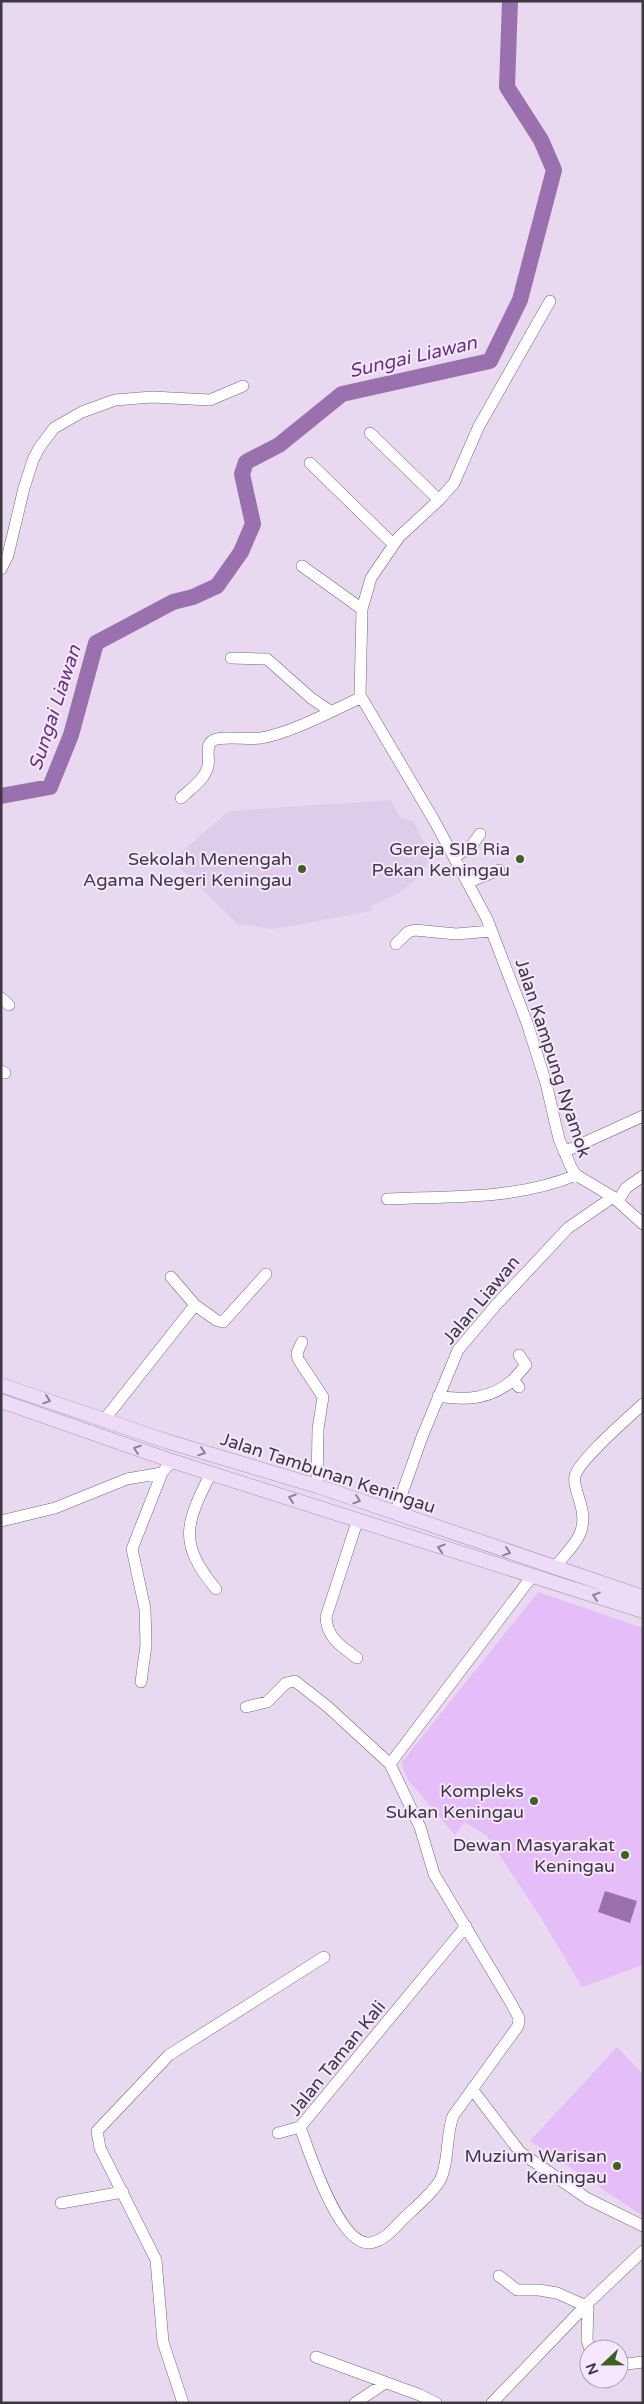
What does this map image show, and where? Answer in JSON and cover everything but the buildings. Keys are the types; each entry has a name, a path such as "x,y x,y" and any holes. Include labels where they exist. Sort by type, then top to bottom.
{"main road":[{"name":"Jalan Tambunan Keningau","path":"1,1385 193,1449 317,1486 643,1597"},
{"name":"Jalan Tambunan Keningau","path":"1,1402 172,1461 358,1519 414,1540 533,1575 643,1611"}],"street":[{"name":"Jalan Kampung Nyamok","path":"550,300 479,426 458,477 439,500 409,526 393,544 371,578 362,609 358,679 360,698 455,857 469,882 491,931 536,1051 564,1152 576,1175 616,1199 643,1224"},
{"path":"1,569 8,556 24,488 34,460 39,448 54,428 82,412 115,400 152,397 210,400 243,386"},
{"path":"370,433 439,500"},
{"path":"310,463 393,544"},
{"path":"302,566 362,609"},
{"path":"231,658 267,659 311,698 330,711"},
{"path":"181,798 208,768 209,745 213,740 263,738 360,698"},
{"path":"455,857 472,845 480,834"},
{"path":"469,882 499,870"},
{"path":"396,944 408,932 415,930 456,934 491,931"},
{"path":"564,1152 643,1116"},
{"path":"387,1199 514,1192 547,1186 576,1175"},
{"name":"Jalan Liawan","path":"395,1513 438,1396 458,1350 485,1317 568,1228 616,1199 626,1188 643,1176"},
{"path":"171,1277 195,1305 216,1320 223,1322 266,1274"},
{"path":"104,1420 195,1305"},
{"path":"302,1342 297,1353 298,1359 323,1397 318,1429 317,1486"},
{"path":"438,1396 459,1400 482,1397 516,1383 526,1365 519,1355"},
{"path":"554,1568 583,1531 583,1514 574,1482 580,1466 643,1404"},
{"path":"141,1682 146,1645 145,1609 132,1549 162,1474 172,1461"},
{"path":"211,1473 193,1510 189,1527 195,1560 216,1589"},
{"path":"1,1521 55,1508 127,1479 162,1474"},
{"path":"357,1658 330,1636 326,1627 326,1617 358,1519"},
{"path":"390,1764 533,1575"},
{"path":"246,1707 267,1702 286,1683 295,1681 328,1707 390,1764 420,1827 434,1874 466,1926"},
{"name":"Jalan Taman Kali","path":"466,1926 511,2003 519,2022 516,2030 472,2089 453,2116 449,2126 444,2168 440,2180 385,2236 369,2243 355,2238 340,2220 323,2186 300,2126 466,1926"},
{"path":"183,2403 163,2342 156,2260 100,2148 96,2136 99,2128 169,2055 324,1957"},
{"path":"472,2089 520,2152 588,2199 643,2226"},
{"path":"278,2133 300,2126"},
{"path":"61,2203 123,2192"},
{"path":"492,2403 587,2304 643,2251"},
{"path":"499,2276 517,2290 539,2290 556,2293 587,2304"},
{"path":"587,2304 587,2339"},
{"path":"316,2358 420,2395 436,2403"},
{"path":"629,2364 643,2362"},
{"path":"355,2403 385,2383"}],"shaded area":[{"name":"Sekolah Menengah Agama Negeri Keningau","path":"391,800 401,818 413,821 432,857 417,878 399,893 371,906 372,911 274,929 238,924 172,860 229,811"},
{"name":"Kompleks Sukan Keningau","path":"538,1592 643,1628 643,1965 582,1987 541,1918 487,1836 465,1822 455,1835 408,1780 401,1763"},
{"path":"605,1891 637,1901 630,1923 598,1912"},
{"path":"617,2047 643,2074 643,2216 530,2141"}],"waterway":[{"name":"Sungai Liawan","path":"1,796 50,787 71,735 96,643 173,602 193,597 217,586 241,552 253,524 242,474 246,462 279,445 342,394 490,361 520,300 554,170 541,140 507,87 510,1"}],"place":[{"name":"Gereja SIB Ria Pekan Keningau","path":"520,859"},
{"name":"Sekolah Menengah Agama Negeri Keningau","path":"302,869"},
{"name":"Kompleks Sukan Keningau","path":"534,1801"},
{"name":"Dewan Masyarakat Keningau","path":"625,1855"},
{"name":"Muzium Warisan Keningau","path":"617,2166"}]}
